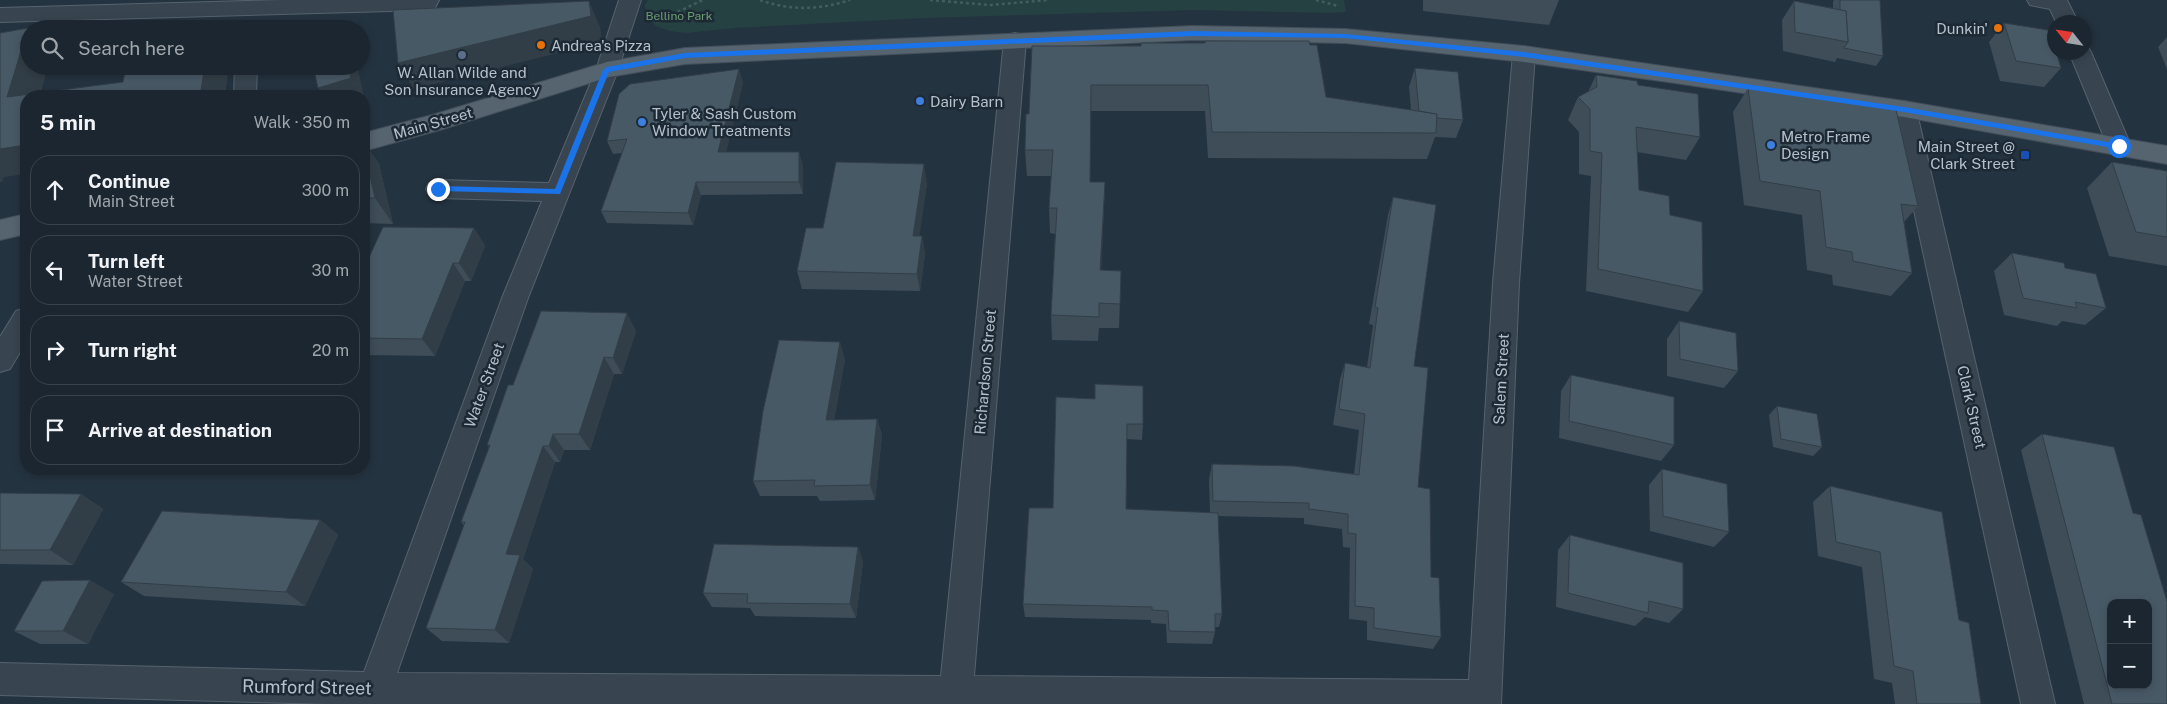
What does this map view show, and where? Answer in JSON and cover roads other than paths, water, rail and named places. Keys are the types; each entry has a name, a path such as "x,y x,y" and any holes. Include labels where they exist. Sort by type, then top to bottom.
{"main road":[{"name":"Main Street","path":"370,140 436,123 607,70 685,56 1193,33 1345,36 1524,54 1904,109 2167,155"},
{"path":"0,230 20,225"}],"street":[{"path":"0,15 314,7 427,3 428,0"},
{"name":"Water Street","path":"372,696 515,298 607,70 630,0"},
{"path":"2038,0 2058,3 2064,15"},
{"name":"Richardson Street","path":"956,698 1015,40"},
{"name":"Salem Street","path":"1484,700 1506,283 1524,54"},
{"path":"2083,60 2119,146"},
{"path":"245,90 246,75"},
{"name":"Clark Street","path":"1904,109 2038,704"},
{"path":"438,189 558,192"},
{"path":"0,361 20,329"},
{"name":"Rumford Street","path":"0,679 372,696 1484,700"}],"place":[{"name":"Dunkin'","path":"1998,28"},
{"name":"Andrea's Pizza","path":"541,45"},
{"name":"W. Allan Wilde and Son Insurance Agency","path":"462,55"},
{"name":"Dairy Barn","path":"920,101"},
{"name":"Tyler & Sash Custom Window Treatments","path":"642,122"},
{"name":"Metro Frame Design","path":"1771,145"},
{"name":"Main Street @ Clark Street","path":"2025,155"}],"park label":[{"name":"Bellino Park","path":"679,16"}]}
